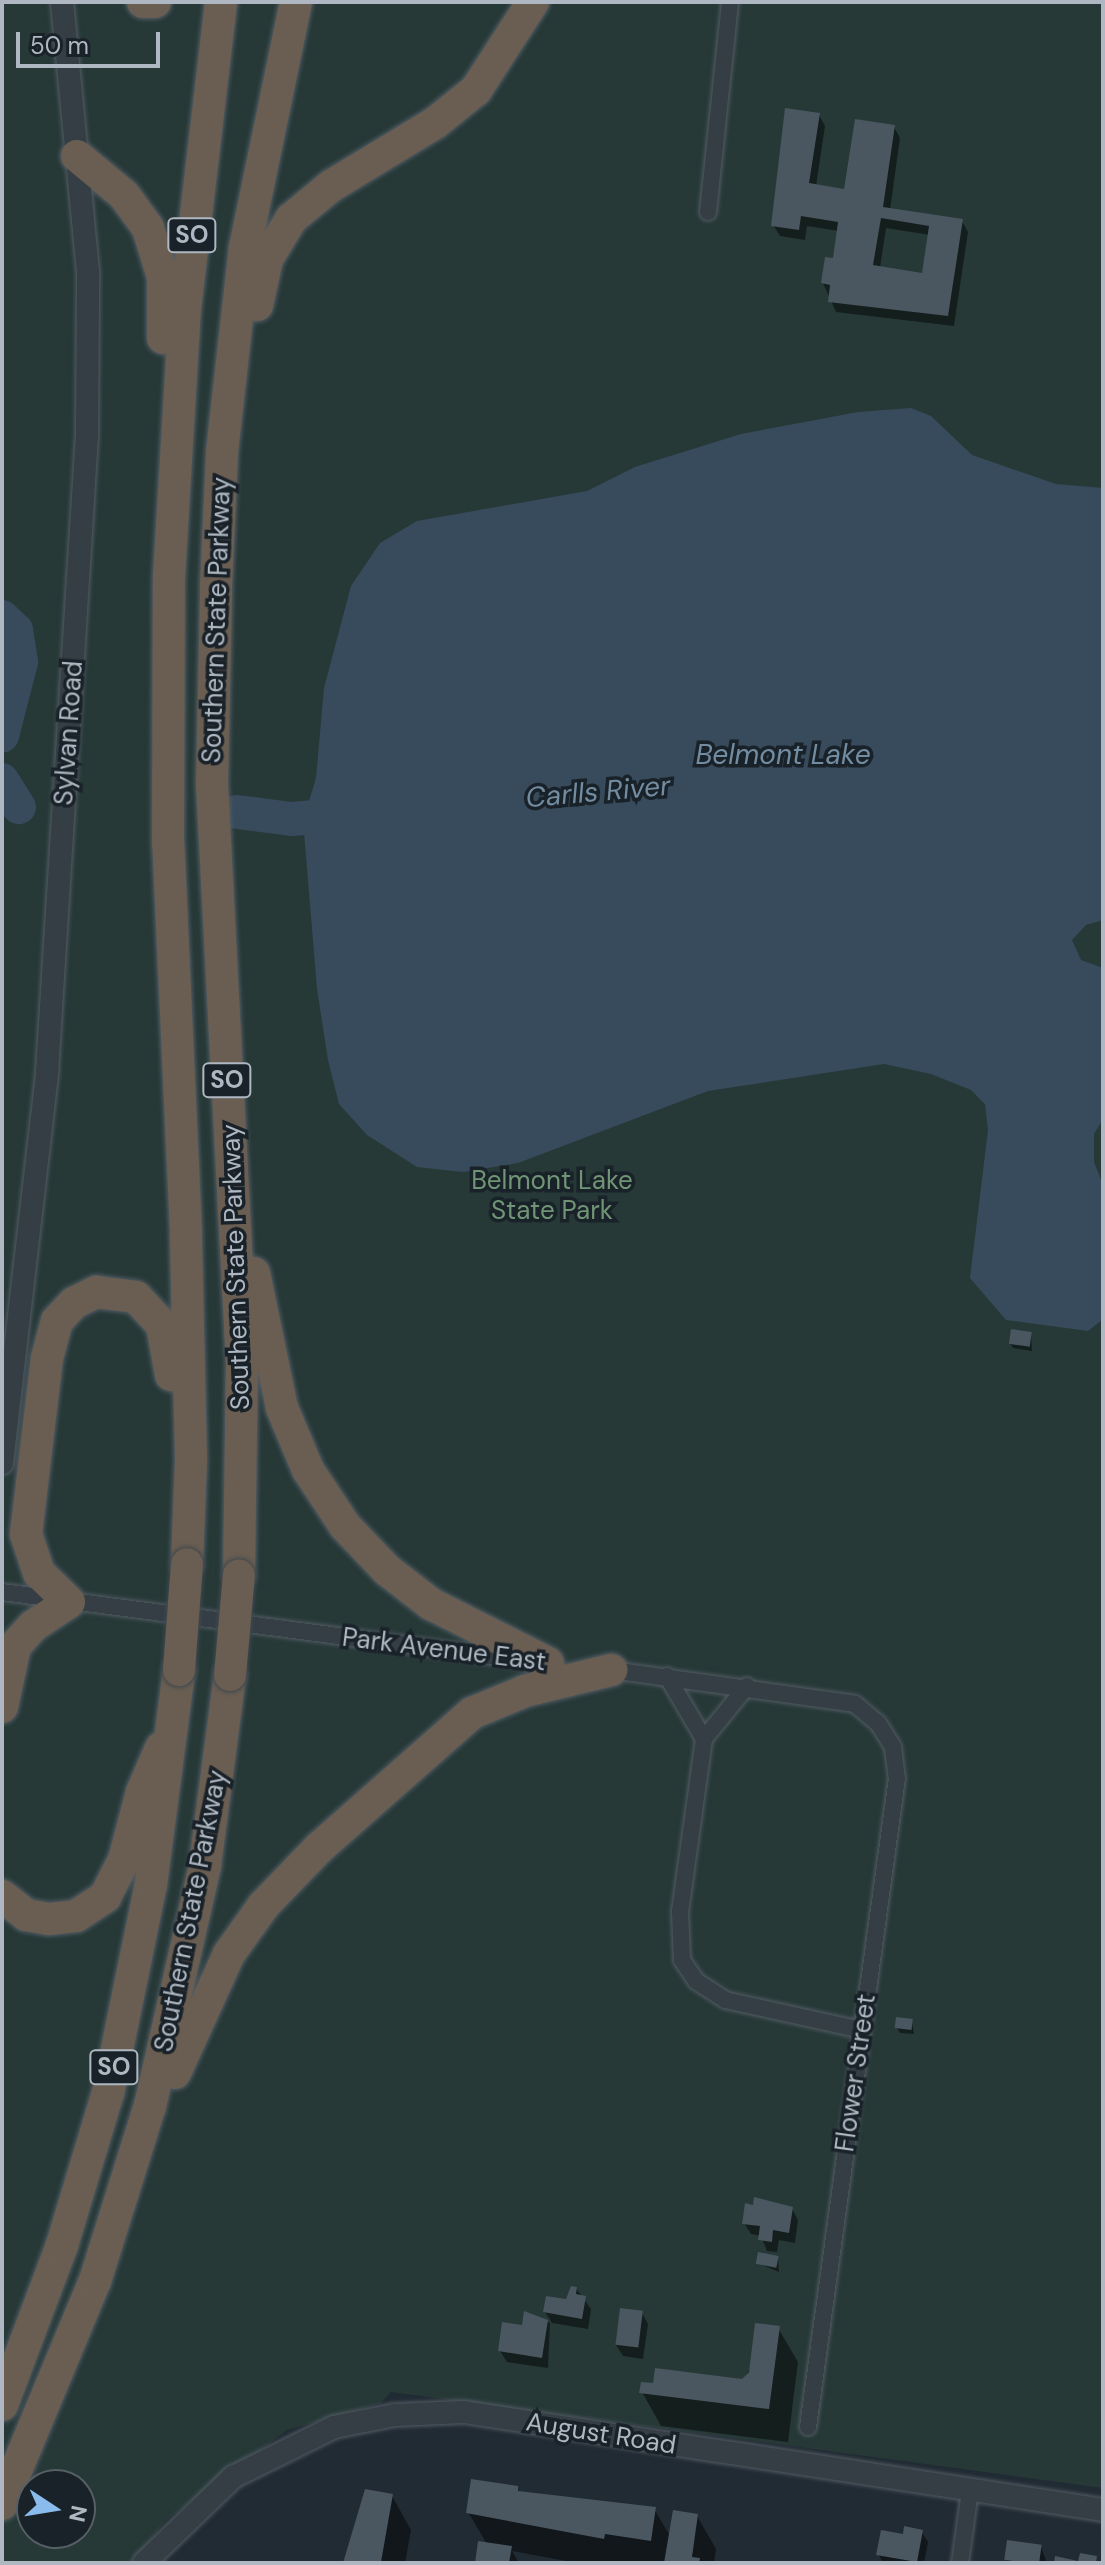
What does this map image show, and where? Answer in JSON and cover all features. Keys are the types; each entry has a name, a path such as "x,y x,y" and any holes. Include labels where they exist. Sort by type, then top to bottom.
{"highway":[{"path":"143,2 155,2"},
{"name":"Southern State Parkway","path":"2,2405 62,2245 108,2093 144,1924 175,1717 187,1564 191,1460 168,843 174,468 195,203 221,2"},
{"name":"Southern State Parkway","path":"2,2504 81,2317 132,2166 167,2046 215,1803 239,1575 242,1380 235,1188 212,784 222,452 245,248 296,2"},
{"path":"222,452 267,259 282,231 331,186 435,123 476,90 533,2"},
{"path":"77,156 134,205 158,251 174,468"},
{"path":"235,1188 276,1389 320,1490 359,1542 400,1582 451,1615 548,1663"},
{"path":"2,1707 15,1646 33,1626 69,1602 39,1573 26,1534 50,1343 57,1321 74,1303 96,1292 116,1292 145,1302 158,1315 167,1335 171,1382 191,1460"},
{"path":"132,2166 229,1954 298,1867 472,1713 525,1691 611,1670"},
{"path":"2,1896 26,1915 49,1919 76,1916 105,1897 124,1860 142,1792 175,1717"}],"street":[{"name":"Sylvan Road","path":"2,1463 40,1144 61,861 90,352 77,156 62,2"},
{"path":"708,212 730,2"},
{"name":"Park Avenue East","path":"2,1592 747,1686 855,1704 878,1723"},
{"path":"667,1676 704,1739"},
{"path":"747,1686 704,1739 680,1911 680,1948 688,1972 709,1992 737,2004 862,2030"},
{"name":"Flower Street","path":"808,2427 897,1778 893,1747 878,1723"},
{"name":"August Road","path":"144,2563 233,2477 334,2427 395,2415 464,2412 1103,2510"},
{"path":"960,2563 970,2491"}],"green space":[{"name":"Belmont Lake State Park","path":"2,2 1103,2 1103,2488 391,2392 381,2403 287,2430 167,2519 132,2563 2,2563"}],"water":[{"name":"Belmont Lake","path":"911,408 931,416 972,455 1056,484 1103,488 1103,920 1086,925 1072,940 1081,960 1103,968 1103,1119 1094,1134 1094,1162 1103,1185 1103,1319 1088,1331 1006,1320 970,1278 988,1130 985,1104 971,1090 931,1074 884,1064 708,1091 518,1163 463,1172 417,1167 367,1135 339,1104 328,1060 317,989 304,832 292,826 292,812 307,808 316,778 324,688 351,586 380,543 417,521 587,491 635,467 741,434 858,412"}],"building":[{"path":"785,108 820,113 809,183 844,189 855,119 895,125 883,207 963,219 948,316 828,302 830,285 821,283 825,257 833,258 838,222 801,216 799,230 771,226","holes":["881,218 929,226 922,273 873,265"]},
{"path":"1011,1329 1032,1332 1030,1347 1009,1344"},
{"path":"896,2017 913,2019 912,2030 895,2028"},
{"path":"754,2197 793,2207 789,2233 773,2230 772,2242 758,2240 760,2226 742,2224 745,2203 753,2205"},
{"path":"758,2252 779,2256 776,2268 756,2264"},
{"path":"571,2286 577,2287 576,2294 586,2296 582,2319 543,2312 546,2296 566,2299"},
{"path":"620,2308 643,2311 638,2348 615,2345"},
{"path":"524,2311 548,2320 542,2358 498,2351 502,2322 522,2325"},
{"path":"755,2323 780,2326 769,2409 639,2393 641,2382 653,2383 655,2368 742,2379 749,2372"},
{"path":"471,2479 518,2486 518,2491 656,2507 651,2541 605,2534 604,2539 466,2513"},
{"path":"365,2489 393,2494 381,2562 343,2563"},
{"path":"673,2510 698,2514 692,2557 700,2558 699,2563 664,2563"},
{"path":"904,2526 923,2530 917,2562 876,2555 881,2530 903,2534"},
{"path":"1007,2540 1042,2545 1039,2563 1004,2560"},
{"path":"478,2541 512,2546 509,2563 475,2563"},
{"path":"1080,2553 1097,2556 1096,2563 1054,2563 1055,2556 1078,2561"}],"waterway":[{"name":"Carlls River","path":"2,617 16,630 21,662 2,736"},
{"name":"Carlls River","path":"2,780 19,807"},
{"name":"Carlls River","path":"237,812 292,819 338,815"}]}
